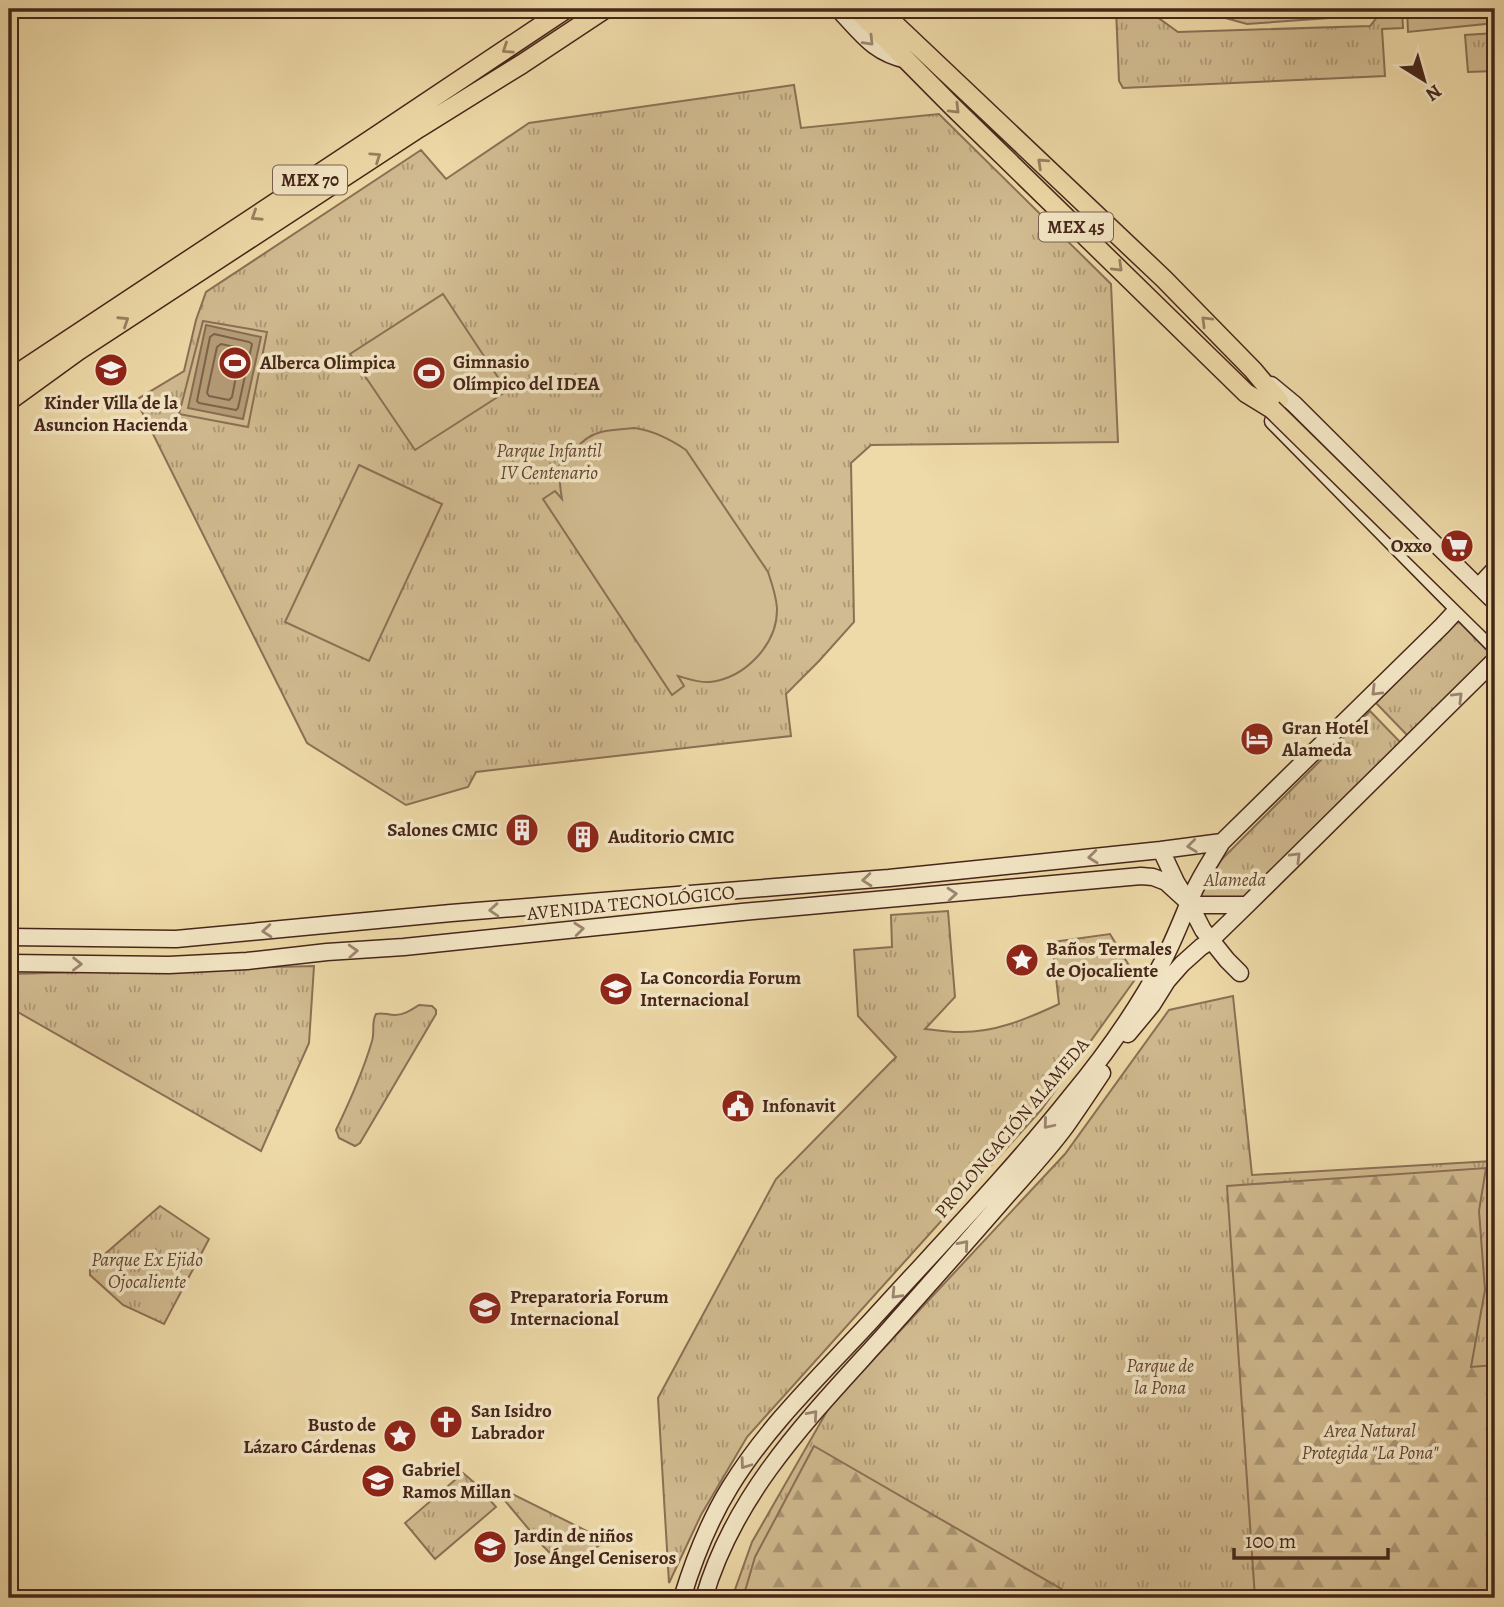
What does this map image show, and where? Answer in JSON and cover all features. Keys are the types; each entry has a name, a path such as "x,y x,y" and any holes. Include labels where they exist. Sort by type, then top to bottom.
{"main road":[{"name":"MEX 70","path":"9,379 566,9"},
{"name":"MEX 70","path":"9,401 78,351 605,9"},
{"path":"838,9 876,49 892,57 912,53 904,22 891,9"},
{"name":"MEX 45","path":"856,9 912,53 1164,279 1254,370 1275,405 1495,628"},
{"name":"MEX 45","path":"879,9 952,106 1246,393 1275,405 1495,614"},
{"path":"1254,370 1294,404 1495,604"},
{"path":"1246,393 1495,646"},
{"path":"1423,574 1438,566 1443,552"},
{"name":"PROLONGACIÓN ALAMEDA","path":"682,1598 693,1562 739,1473 778,1423 1006,1174 1072,1096 1107,1049 1150,984 1172,943 1198,882 1222,842 1459,609 1495,569"},
{"path":"1438,589 1442,626"},
{"name":"PROLONGACIÓN ALAMEDA","path":"704,1598 730,1532 771,1465 1065,1127 1130,1030 1152,1005 1167,981 1495,660"},
{"name":"AVENIDA TECNOLÓGICO","path":"9,937 176,939 451,913 889,878 1222,842"},
{"path":"1161,850 1200,927 1240,973"},
{"name":"AVENIDA TECNOLÓGICO","path":"9,963 169,965 247,961 729,913 1141,876 1166,882 1189,903"},
{"path":"1189,903 1247,905"},
{"path":"1130,1030 1181,939 1189,921 1189,903"}],"green space":[{"path":"1116,9 1146,9 1178,32 1370,26 1378,16 1378,9 1402,9 1403,28 1382,29 1385,76 1123,88 1119,81"},
{"path":"1193,9 1371,9 1371,15 1247,24"},
{"path":"1407,9 1495,9 1495,23 1408,32"},
{"path":"1495,33 1495,71 1468,72 1465,35"},
{"name":"Parque Infantil IV Centenario","path":"794,85 801,128 939,114 1111,284 1118,442 871,445 851,463 854,622 786,694 791,736 476,772 468,787 406,805 307,743 136,400 184,371 196,320 206,292 421,150 446,179 529,123"},
{"name":"Gimnasio Olímpico del IDEA","path":"443,294 507,391 415,450 350,354"},
{"path":"203,321 267,332 248,427 179,414"},
{"path":"635,428 662,436 686,450 768,572 777,608 772,634 757,657 747,666 735,674 710,682 678,676 684,686 672,695 543,499 555,491 562,499 560,482 565,466 574,451 586,439 605,431"},
{"path":"359,465 442,504 369,661 285,622"},
{"path":"1460,617 1494,652 1408,736 1376,703"},
{"name":"Alameda","path":"1370,711 1401,743 1228,913 1206,907 1198,896 1218,863"},
{"path":"948,911 955,997 925,1029 971,1032 997,1028 1059,1004 1052,942 1110,934 1130,967 1139,974 1041,1110 747,1437 701,1515 669,1583 658,1398 776,1179 896,1057 858,1016 854,950 892,947 891,915"},
{"path":"314,966 309,1043 261,1151 9,1007 9,974"},
{"name":"Parque de la Pona","path":"1233,996 1252,1175 1492,1161 1495,1195 1495,1598 732,1598 752,1542 830,1406 1065,1154 1169,1010"},
{"path":"419,1005 432,1006 436,1014 360,1143 355,1146 339,1138 336,1130 365,1064 373,1038 376,1014 401,1014"},
{"name":"Area Natural Protegida \"La Pona\"","path":"1486,1168 1479,1211 1485,1290 1471,1367 1495,1365 1495,1598 1255,1598 1227,1186"},
{"name":"Parque Ex Ejido Ojocaliente","path":"160,1206 209,1239 164,1324 123,1305 90,1275 90,1267"},
{"path":"814,1446 1077,1598 743,1598 755,1557"},
{"path":"463,1473 496,1507 435,1559 405,1523"},
{"path":"500,1488 607,1541 563,1566 496,1490"}],"water":[{"path":"206,325 261,337 243,419 188,408"}],"place":[{"name":"Alberca Olimpica","path":"235,363"},
{"name":"Kinder Villa de la Asuncion Hacienda","path":"111,370"},
{"name":"Gimnasio Olímpico del IDEA","path":"429,373"},
{"name":"Oxxo","path":"1457,546"},
{"name":"Gran Hotel Alameda","path":"1257,739"},
{"name":"Salones CMIC","path":"522,830"},
{"name":"Auditorio CMIC","path":"583,837"},
{"name":"Baños Termales de Ojocaliente","path":"1022,960"},
{"name":"La Concordia Forum Internacional","path":"616,989"},
{"name":"Infonavit","path":"738,1106"},
{"name":"Preparatoria Forum Internacional","path":"485,1308"},
{"name":"San Isidro Labrador","path":"446,1422"},
{"name":"Busto de Lázaro Cárdenas","path":"400,1436"},
{"name":"Gabriel Ramos Millan","path":"378,1481"},
{"name":"Jardin de niños Jose Ángel Ceniseros","path":"490,1547"}]}
